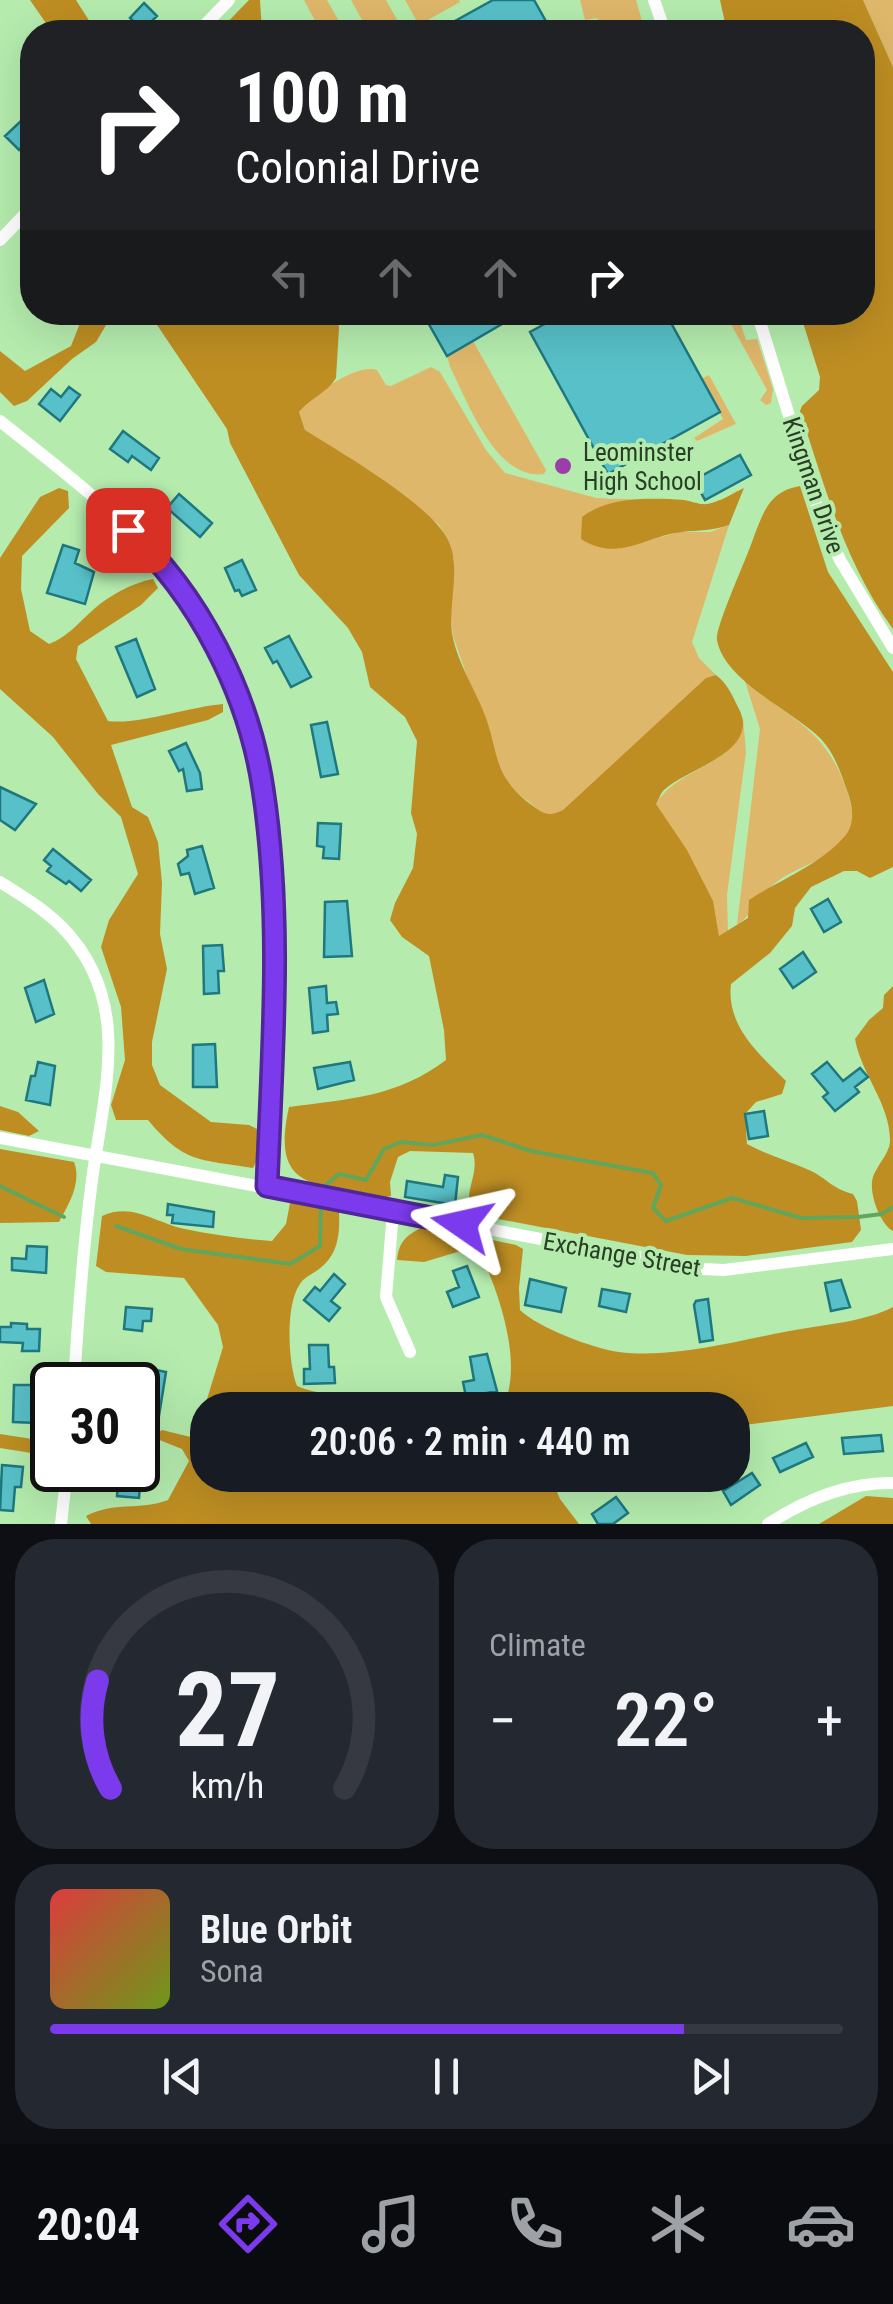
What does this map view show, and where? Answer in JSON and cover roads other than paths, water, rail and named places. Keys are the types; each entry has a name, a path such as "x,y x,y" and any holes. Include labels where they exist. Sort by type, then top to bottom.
{"street":[{"path":"210,20 229,0"},
{"path":"0,240 20,219"},
{"name":"Kingman Drive","path":"761,325 819,513 840,560 893,648"},
{"path":"0,421 153,553 187,596 214,643 250,734 263,785 272,917 267,1186"},
{"path":"0,882 60,925 78,946 95,978 110,1035 109,1074 95,1156 75,1362"},
{"name":"Exchange Street","path":"0,1138 702,1269 724,1270 893,1248"},
{"path":"394,1212 386,1297 410,1352"},
{"path":"768,1524 838,1490 893,1484"},
{"path":"62,1524 64,1492"}],"waterway":[{"path":"321,1194 321,1189 339,1174 366,1180 384,1149 401,1142 433,1145 482,1135 531,1151 653,1173 661,1185 653,1208 666,1221 732,1198 801,1218 858,1217 882,1214 893,1207"},
{"path":"0,1186 64,1217"},
{"path":"116,1226 181,1249 290,1264 320,1246 321,1204"}],"place":[{"name":"Leominster High School","path":"563,466"}]}
